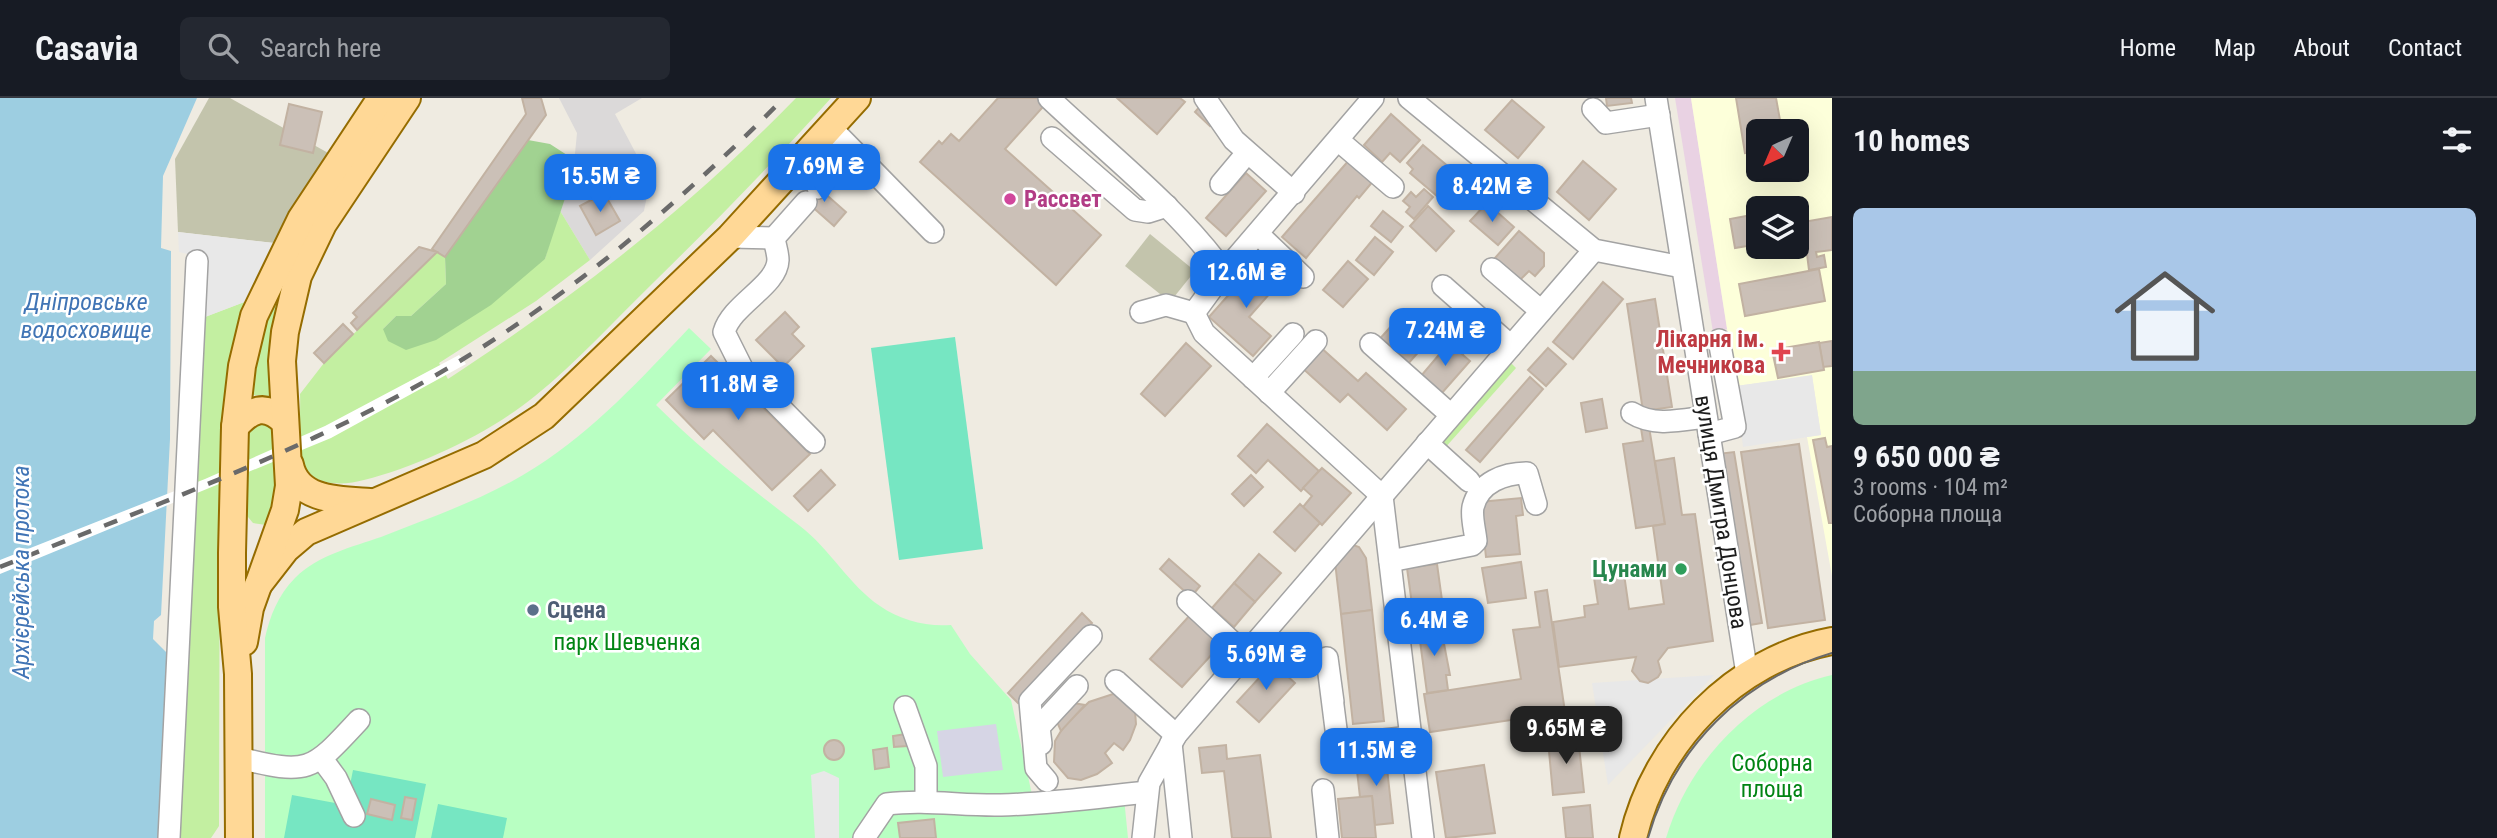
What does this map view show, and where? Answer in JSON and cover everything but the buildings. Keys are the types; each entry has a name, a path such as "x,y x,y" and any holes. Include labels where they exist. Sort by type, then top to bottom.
{"main road":[{"path":"241,834 238,674 232,607 235,428 242,366 261,300 301,219 381,98"},
{"path":"238,674 250,608 276,538 287,498 289,465 284,421 284,341 298,276 323,224 407,98"},
{"path":"233,512 242,532 250,537 276,538 306,532 336,521 370,502 484,455 544,416 730,237 857,98"},
{"path":"235,428 244,417 258,409 268,410 284,421"},
{"path":"289,465 298,483 317,495 370,502"},
{"path":"258,585 286,549 306,532"},
{"path":"1633,838 1649,793 1674,750 1705,710 1747,674 1781,657 1832,641"}],"street":[{"path":"1205,98 1234,140 1294,193"},
{"path":"1194,313 1224,272 1373,98"},
{"path":"1409,98 1594,250 1682,267"},
{"path":"1049,99 1167,206 1204,245 1224,272"},
{"path":"1593,109 1606,123 1657,106"},
{"name":"вулиця Дмитра Донцова","path":"1657,106 1747,674"},
{"path":"730,237 774,238 832,170 825,132"},
{"path":"825,132 933,232"},
{"path":"1052,138 1135,210 1148,212 1167,206"},
{"path":"1338,140 1393,187"},
{"path":"1221,184 1247,153"},
{"path":"1258,234 1303,277"},
{"path":"774,238 778,261 774,274 728,319 724,332 743,370 814,442"},
{"path":"1143,838 1147,792 1153,774 1174,739 1594,250"},
{"path":"169,838 197,261"},
{"path":"1492,269 1541,311"},
{"path":"1443,286 1511,346"},
{"path":"1141,312 1166,305 1194,313 1204,333 1382,496 1423,838"},
{"path":"1253,378 1293,334"},
{"path":"1632,413 1642,419 1735,427 1719,340"},
{"path":"1269,393 1316,341"},
{"path":"1371,344 1451,415"},
{"path":"1427,443 1469,481"},
{"path":"1390,561 1472,545 1476,541 1474,504 1487,485 1497,478 1527,473 1536,504"},
{"path":"1188,601 1245,654"},
{"path":"1049,790 1036,768 1030,701 1091,636"},
{"path":"1333,702 1327,658 1338,745 1410,737"},
{"path":"1116,681 1174,739 1181,838"},
{"path":"1049,790 1039,727 1077,685"},
{"path":"905,708 926,766 926,802"},
{"path":"239,758 277,767 305,766 322,759 359,720"},
{"path":"322,759 336,778 354,816"},
{"path":"864,838 887,804 926,802 962,805 1098,783"},
{"path":"1049,790 1147,792"},
{"path":"1323,790 1328,838"}],"shaded area":[{"path":"209,98 230,98 330,154 274,243 178,232 175,159"},
{"path":"559,98 642,98 615,114 650,180 644,211 590,260 559,209 573,174 577,133"},
{"path":"1675,98 1691,98 1727,329 1713,332"},
{"name":"Лікарня ім. Мечникова","path":"1691,98 1832,98 1832,576 1807,437 1821,435 1812,376 1736,386"},
{"path":"178,232 274,243 247,301 205,317 208,259 179,252"},
{"path":"1150,234 1195,271 1170,302 1125,266"},
{"path":"1812,375 1821,435 1743,447 1736,386"},
{"path":"1714,675 1608,785 1592,683"},
{"path":"996,724 1003,770 943,777 937,731"},
{"path":"824,771 839,778 839,838 815,838 811,775"}],"green space":[{"path":"796,98 831,98 766,169 581,355 517,410 454,447 386,474 356,482 330,483 321,481 308,471 301,446 300,394 324,363 437,252 445,257 446,284 411,316 396,316 383,329 545,259 559,209 590,260 536,301 439,363 448,379 542,315 630,249 714,177"},
{"path":"528,140 550,144 567,155 573,174 545,259 491,305 436,340 406,350 388,341 383,329 396,316 411,316 446,284 445,257"},
{"path":"274,300 280,305 274,396 248,395 261,330"},
{"path":"247,301 229,364 220,446 219,826 211,838 179,838 205,317"},
{"name":"парк Шевченка","path":"689,328 711,349 656,405 708,453 811,535 859,588 880,606 914,622 951,625 970,654 1011,700 1035,808 1124,798 1128,838 265,838 265,638 269,622 284,591 314,563 460,506 536,467 598,420"},
{"path":"955,337 983,549 899,560 871,348"},
{"path":"1508,360 1516,368 1444,449 1438,439"},
{"path":"256,423 269,425 274,430 277,497 266,525 253,523 243,511 247,432"},
{"name":"Соборна площа","path":"1832,675 1832,838 1666,838 1676,810 1691,783 1708,757 1728,734 1776,697 1803,684"},
{"path":"353,770 426,784 415,838 284,838 292,795 346,805"},
{"path":"438,804 507,818 503,838 431,838"}],"water":[{"name":"Дніпровське водосховище","path":"0,98 197,98 163,176 161,248 171,251 170,439 161,615 154,621 153,639 169,655 161,838 0,838"}],"pier":[{"path":"459,355 466,364 331,438 0,574 0,560 205,479 325,426"}],"tram line":[{"path":"1648,838 1675,775 1694,747 1716,722 1741,699 1769,680 1832,653"}],"railway":[{"path":"0,567 261,462 363,414 464,358 514,326 609,257 699,180 784,98"}],"place":[{"name":"Рассвет","path":"1010,199"},
{"name":"Лікарня ім. Мечникова","path":"1781,352"},
{"name":"Цунами","path":"1681,569"},
{"name":"Сцена","path":"533,610"}],"water label":[{"name":"Архієрейська протока","path":"21,572"}]}
